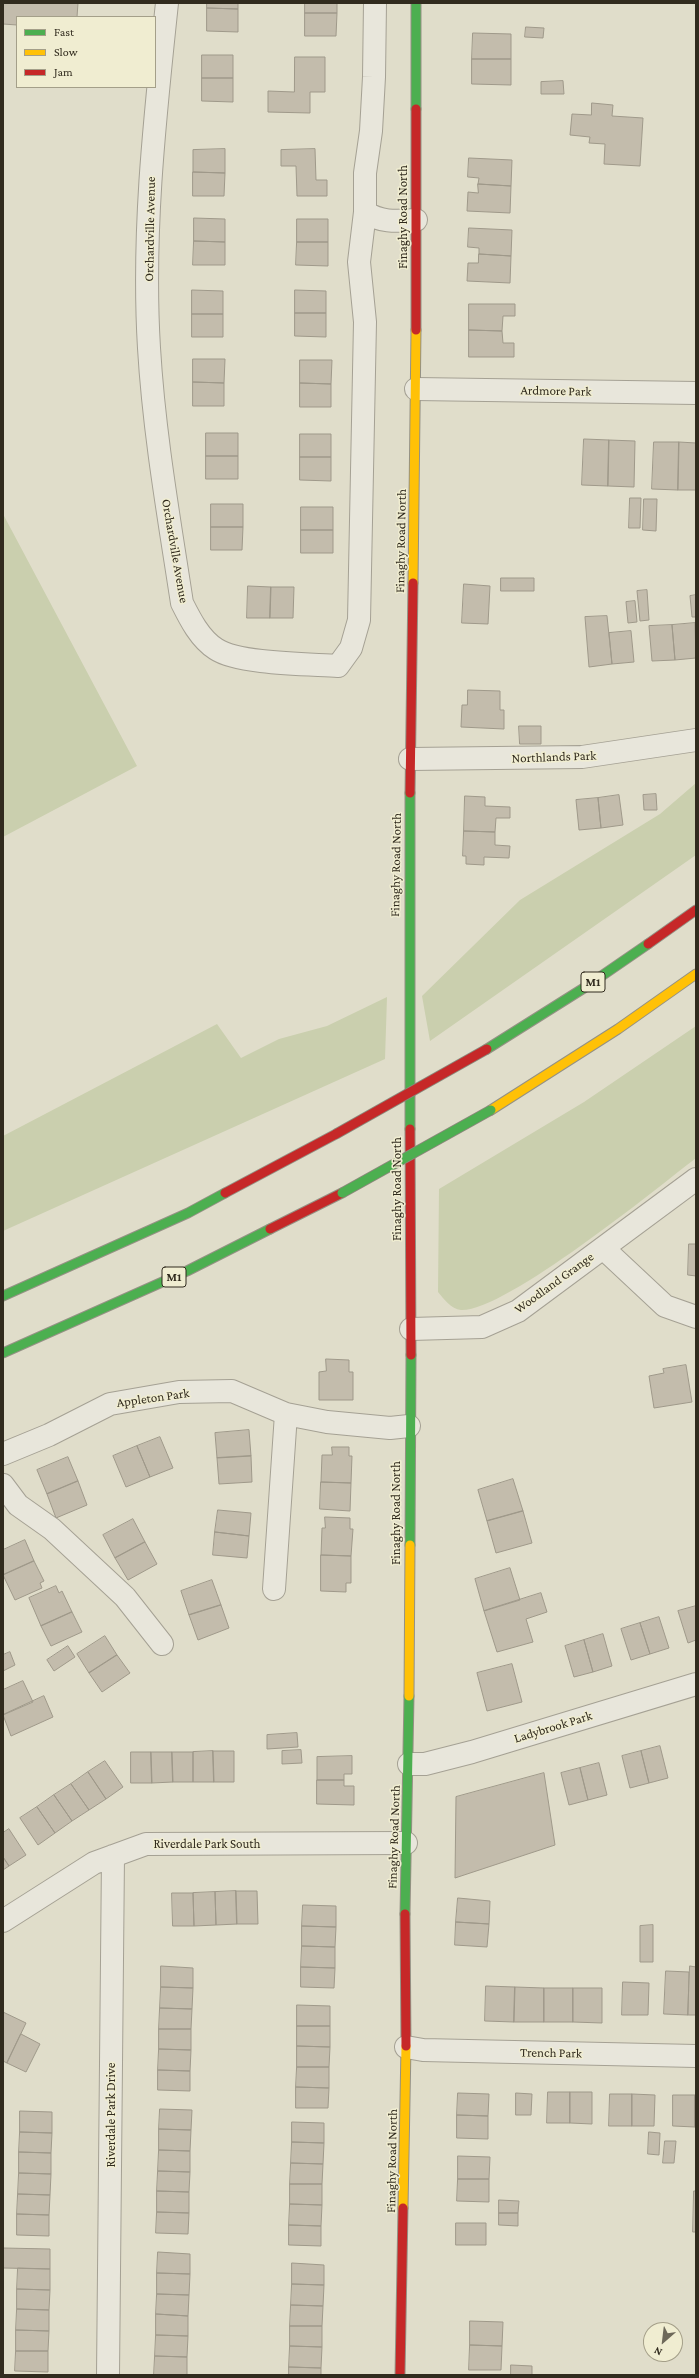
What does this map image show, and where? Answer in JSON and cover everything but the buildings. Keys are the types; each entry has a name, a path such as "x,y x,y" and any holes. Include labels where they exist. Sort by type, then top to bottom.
{"main road":[{"name":"Finaghy Road North","path":"400,2375 406,2047 406,1843 409,1764 411,1329 408,886 416,390 416,3"},
{"name":"M1","path":"3,1296 188,1213 336,1134 487,1049 584,988 696,910"},
{"name":"M1","path":"3,1353 187,1271 342,1193 491,1110 618,1029 696,974"}],"street":[{"name":"Orchardville Avenue","path":"167,3 154,131 148,217 149,346 154,416 182,603 192,624 215,649 232,657 338,666 351,648 359,620 365,322 359,262 365,212 365,174 371,131 374,77 375,3"},
{"path":"365,212 374,218 384,220 416,220"},
{"name":"Ardmore Park","path":"416,390 696,393"},
{"name":"Northlands Park","path":"410,759 582,757 696,740"},
{"name":"Woodland Grange","path":"411,1329 482,1327 518,1311 696,1179"},
{"name":"Woodland Grange","path":"603,1248 643,1287 666,1306 696,1317"},
{"name":"Appleton Park","path":"3,1454 49,1435 110,1404 179,1392 232,1391 286,1414 327,1422 390,1428 410,1426"},
{"path":"274,1589 286,1414"},
{"path":"3,1485 18,1505 52,1529 125,1597 162,1644"},
{"name":"Ladybrook Park","path":"409,1764 425,1764 472,1752 696,1684"},
{"name":"Riverdale Park South","path":"3,1921 94,1863 146,1844 406,1843"},
{"name":"Riverdale Park Drive","path":"108,2375 114,1856"},
{"name":"Trench Park","path":"406,2047 423,2050 696,2056"}],"green space":[{"path":"3,514 137,766 3,837"},
{"path":"696,783 696,855 430,1041 422,996 520,900 660,814"},
{"path":"387,997 385,1059 3,1231 3,1136 217,1024 241,1058 279,1039 327,1026"},
{"path":"696,1026 696,1158 580,1246 544,1271 511,1291 482,1305 461,1310 454,1308 448,1303 438,1292 439,1189 584,1102"}],"traffic: fast":[{"path":"416,3 416,109"},
{"path":"410,793 410,1129"},
{"path":"487,1049 584,988 648,944"},
{"path":"342,1193 491,1110"},
{"path":"3,1296 188,1213 225,1193"},
{"path":"3,1353 187,1271 270,1229"},
{"path":"410,1545 411,1355"},
{"path":"405,1914 409,1696"}],"traffic: slow":[{"path":"413,583 416,330"},
{"path":"491,1110 618,1029 696,974"},
{"path":"409,1696 410,1545"},
{"path":"403,2208 406,2046"}],"traffic: jam":[{"path":"416,109 416,330"},
{"path":"410,793 413,583"},
{"path":"648,944 696,910"},
{"path":"336,1134 487,1049"},
{"path":"410,1129 411,1355"},
{"path":"225,1193 336,1134"},
{"path":"270,1229 342,1193"},
{"path":"405,1914 406,2046"},
{"path":"400,2375 403,2208"}]}
